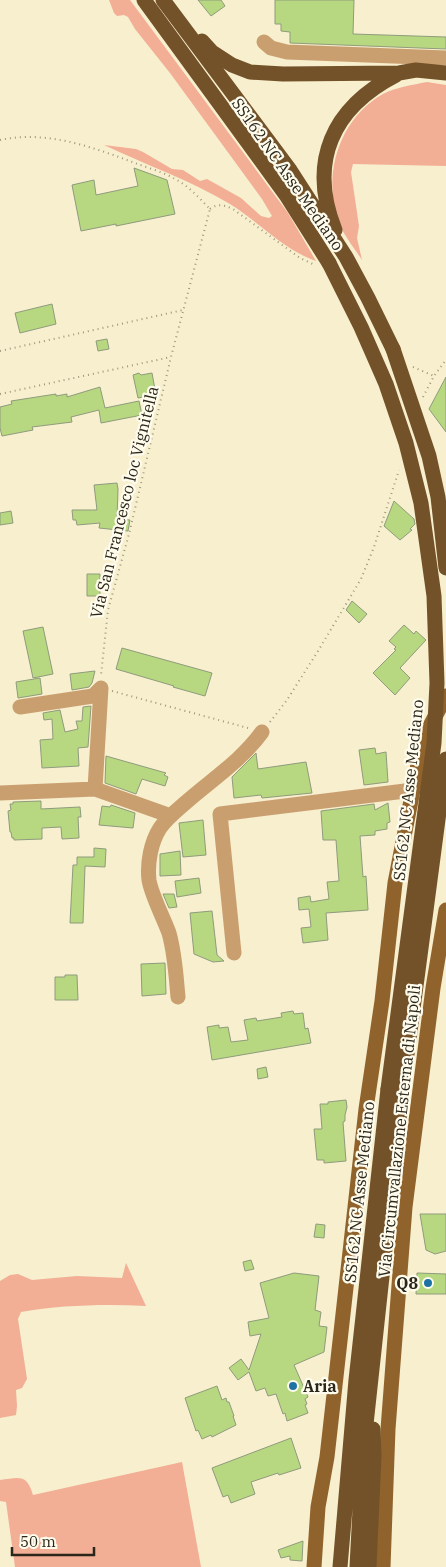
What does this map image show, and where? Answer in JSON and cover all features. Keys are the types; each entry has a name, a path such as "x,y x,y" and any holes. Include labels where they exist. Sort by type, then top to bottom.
{"highway":[{"name":"SS162 NC Asse Mediano","path":"144,0 286,196 323,265 362,327 406,443 421,504 434,596 437,683 434,743 395,1090 372,1370 363,1452 357,1567"},
{"name":"SS162 NC Asse Mediano","path":"166,5 290,170 346,257 368,298 392,349 429,456 438,497 446,568"},
{"path":"166,5 212,52 232,65 250,72 284,74 399,73 416,70 446,72"},
{"path":"346,257 329,215 323,184 328,146 343,116 376,85 399,73"},
{"name":"SS162 NC Asse Mediano","path":"340,1567 356,1380 395,1090 446,759"},
{"path":"369,1567 374,1456 372,1370"}],"main road":[{"name":"Via Circumvallazione Esterna di Napoli","path":"314,1567 318,1507 327,1457 366,1109 382,1001 395,883 420,754 431,724 446,696"},
{"name":"Via Circumvallazione Esterna di Napoli","path":"383,1567 388,1429 405,1207 433,988 446,910"}],"street":[{"path":"264,42 271,48 286,52 446,58"},
{"path":"20,707 93,696 101,688"},
{"path":"95,789 101,688"},
{"path":"178,997 174,953 169,934 149,882 154,840 160,828 171,816 243,755 262,732"},
{"path":"0,793 95,789 171,816"},
{"path":"234,953 220,814 413,790"}],"path":[{"path":"0,140 17,136 58,138 103,151 174,178 186,186 210,209 215,205 222,204 233,209 300,258 323,265"},
{"name":"Via San Francesco loc Vignitella","path":"101,688 108,610 129,534 171,357 210,209"},
{"path":"0,351 183,310"},
{"name":"Via San Francesco loc Vignitella","path":"0,394 171,357"},
{"path":"421,403 434,376 446,360"},
{"path":"409,366 434,376"},
{"path":"101,688 262,732 286,700 318,651 361,579 374,547 400,465"}],"shaded area":[{"path":"109,0 130,0 288,213 316,261 293,250 241,211 215,195 104,145 136,149 172,169 183,170 200,181 207,179 241,198 261,216 269,218 272,216 262,199 128,17 124,15 117,16"},
{"path":"427,82 446,85 446,166 353,164 351,172 359,226 357,238 362,260 342,229 335,207 332,188 333,169 338,151 345,134 355,118 367,105 388,92 405,86"},
{"path":"126,1263 146,1306 83,1306 21,1312 18,1319 27,1379 22,1388 16,1390 16,1415 0,1418 0,1281 10,1275 18,1274 32,1280 77,1276 122,1278"},
{"path":"182,1462 201,1567 15,1567 6,1502 0,1501 0,1480 22,1478 28,1483 33,1495"}],"building":[{"path":"198,0 221,0 225,6 211,16"},
{"path":"275,0 354,0 353,34 446,37 446,49 290,43 290,32 281,31 281,24 275,24"},
{"path":"134,168 167,180 175,214 81,231 72,185 94,180 96,195 138,186"},
{"path":"52,304 56,324 20,333 15,313"},
{"path":"107,339 109,349 98,351 96,341"},
{"path":"139,373 141,375 152,373 156,395 138,398 133,375"},
{"path":"446,377 446,432 429,409"},
{"path":"100,387 105,408 139,401 142,415 101,423 99,410 71,417 72,422 32,427 33,430 2,436 0,407 12,404 11,401 56,394 56,396 67,394 67,397"},
{"path":"117,483 117,519 130,520 128,531 99,528 100,523 77,525 76,520 73,520 72,510 97,510 94,485"},
{"path":"394,501 414,519 415,524 410,529 412,530 400,540 384,526"},
{"path":"11,511 13,523 0,525 0,513"},
{"path":"87,574 100,574 100,596 87,596"},
{"path":"352,601 367,614 359,623 346,610"},
{"path":"404,625 414,634 416,631 426,640 400,668 410,678 395,695 373,673 396,650 394,649 396,647 389,641"},
{"path":"43,627 53,674 33,678 23,631"},
{"path":"122,648 212,673 205,696 116,669"},
{"path":"95,671 89,687 72,690 70,674"},
{"path":"40,678 42,694 18,698 16,682"},
{"path":"91,706 88,747 78,748 79,766 42,768 40,740 53,739 52,719 44,720 43,713 60,710 65,732 78,729 76,721 82,721 83,707"},
{"path":"375,748 376,754 386,752 388,782 364,785 359,750"},
{"path":"256,753 258,769 306,762 312,793 262,798 261,795 234,798 232,777"},
{"path":"106,756 166,773 164,775 168,777 165,786 142,779 136,794 105,783"},
{"path":"41,801 41,809 80,807 81,817 78,817 79,838 62,839 61,827 42,828 42,839 14,840 10,832 8,811 11,810 10,804 13,804 13,802"},
{"path":"388,803 390,822 387,823 387,829 375,831 375,835 360,836 363,877 366,876 368,910 326,913 328,940 303,943 301,928 311,927 309,909 299,910 298,898 310,896 311,902 329,899 327,882 339,881 336,840 323,840 321,811 374,804 375,810"},
{"path":"111,805 135,813 133,828 99,825 102,806 110,807"},
{"path":"203,820 206,855 183,857 179,823"},
{"path":"94,848 106,849 105,867 85,866 83,923 70,923 73,865 77,865 77,857 94,857"},
{"path":"180,851 181,875 160,876 160,854"},
{"path":"199,878 201,893 177,897 175,881"},
{"path":"163,894 174,894 177,907 169,908"},
{"path":"212,911 217,955 224,961 213,962 194,954 190,913"},
{"path":"165,963 166,994 142,996 141,964"},
{"path":"65,975 77,975 78,1000 55,1000 55,977 65,977"},
{"path":"293,1011 294,1014 303,1013 305,1029 308,1028 311,1043 212,1060 207,1027 219,1025 219,1028 228,1027 231,1042 248,1040 244,1020 256,1018 257,1021 282,1017 281,1013"},
{"path":"266,1067 268,1077 258,1079 257,1069"},
{"path":"346,1100 347,1107 345,1121 343,1122 346,1161 324,1163 324,1160 317,1160 314,1129 322,1129 320,1104"},
{"path":"420,1214 446,1214 446,1251 435,1254 426,1250"},
{"path":"316,1224 325,1225 324,1238 314,1237"},
{"path":"251,1260 254,1269 245,1271 243,1262"},
{"path":"294,1273 319,1276 315,1310 321,1312 319,1326 327,1327 324,1352 294,1365 308,1397 305,1399 307,1404 305,1405 308,1413 287,1421 276,1394 268,1396 265,1388 256,1391 249,1372 238,1380 229,1368 241,1359 249,1370 261,1334 250,1336 248,1322 269,1318 260,1283"},
{"path":"417,1273 446,1274 446,1294 416,1294"},
{"path":"217,1386 222,1400 226,1398 227,1402 229,1402 236,1425 212,1437 211,1435 202,1439 198,1430 196,1431 185,1398"},
{"path":"291,1438 301,1468 251,1482 255,1494 231,1503 228,1495 223,1497 212,1468"},
{"path":"303,1541 302,1561 290,1560 290,1556 281,1558 278,1550"}],"place":[{"name":"Q8","path":"428,1283"},
{"name":"Aria","path":"293,1386"}]}
